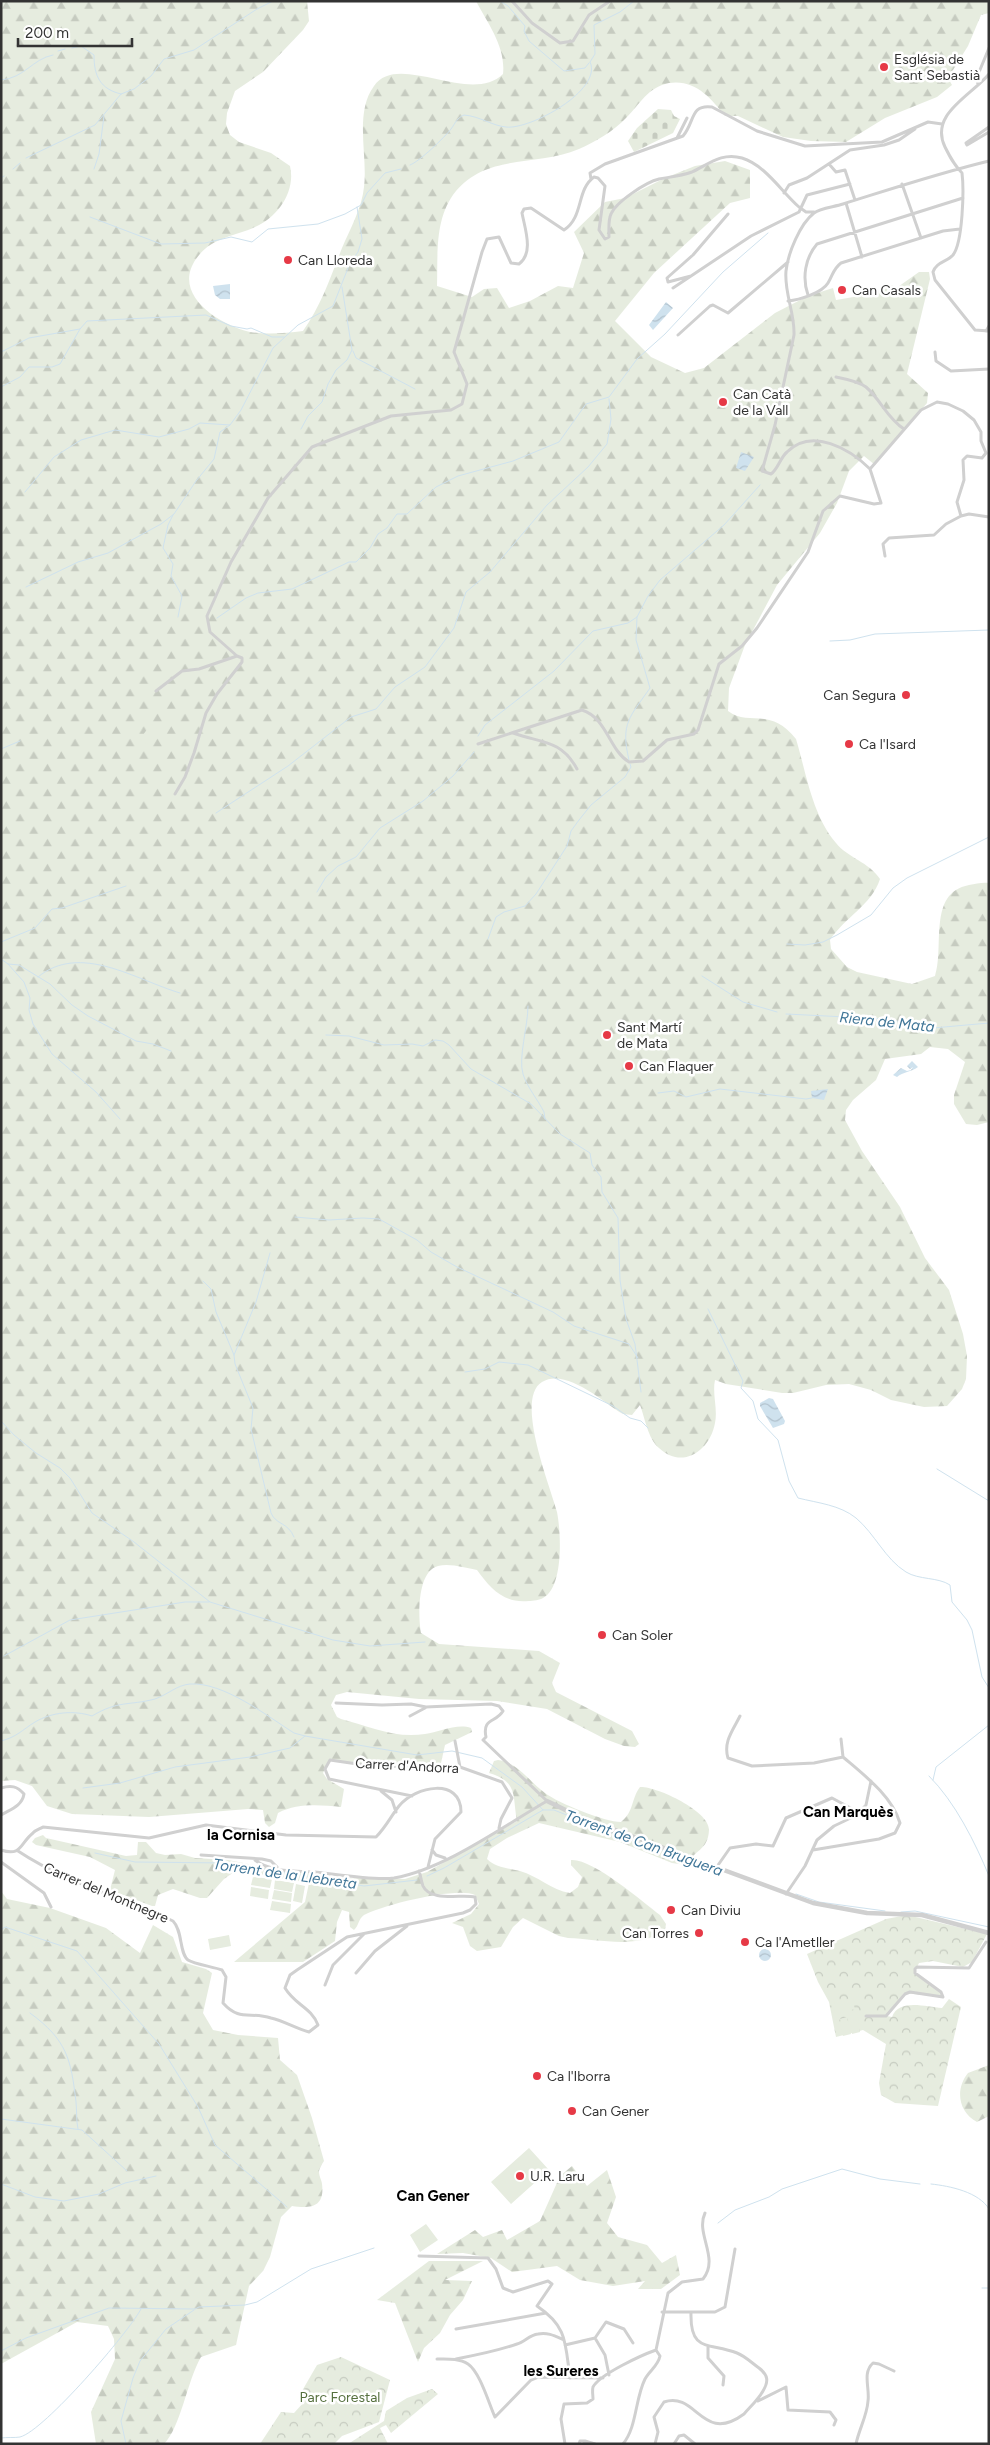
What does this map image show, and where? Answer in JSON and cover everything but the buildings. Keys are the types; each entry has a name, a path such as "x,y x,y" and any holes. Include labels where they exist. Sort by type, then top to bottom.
{"street":[{"path":"512,1 532,23 560,43 572,40 589,15 610,1"},
{"path":"978,84 977,77 989,48"},
{"path":"989,74 947,114 942,124 940,135 954,165 962,173 963,198 960,229 954,254 937,265 933,272 935,280 975,330 987,331 989,326"},
{"path":"175,794 185,777 206,713 217,694 242,662 242,658 237,656 210,632 207,616 232,562 268,498 312,447 391,416 452,410 462,404 468,384 454,352 456,337 487,239 499,237 511,263 519,264 525,260 527,251 522,213 524,209 531,208 564,230 572,225 577,216 584,191 592,178 590,173 606,164 683,136 690,128 698,108 701,106 712,107 773,137 805,146 882,142 928,122 942,124"},
{"path":"675,140 687,118"},
{"path":"784,193 789,185 807,178 850,150 884,146 900,140 922,125"},
{"path":"986,132 966,143 967,145 986,132 989,126"},
{"path":"592,178 598,178 605,186 598,230 606,239 608,237 610,216 615,206 642,186 658,179 676,177 693,172 707,162 727,156 741,157 757,164 802,209 814,212 902,184 989,161"},
{"path":"829,164 836,172 846,170 855,200"},
{"path":"802,209 807,195 850,184"},
{"path":"902,184 921,238"},
{"path":"808,295 805,272 810,252 817,244 963,198"},
{"path":"846,203 862,257"},
{"path":"673,288 751,236 802,209"},
{"path":"478,744 582,710 596,718 624,759 636,763 649,757 667,740 696,733 719,664 742,646 808,552 823,511 840,496 874,504 881,503 870,469 857,456 824,441 816,440 791,448 771,474 762,471 775,425 794,335 794,324 788,301 786,270 803,227 814,212"},
{"path":"695,275 673,282 668,282 666,278 693,255 728,214"},
{"path":"788,301 808,295 826,286 834,268 841,263 921,238 953,229 960,229"},
{"path":"678,335 710,306 728,313 789,261"},
{"path":"935,352 936,361 951,371 989,369"},
{"path":"836,377 850,380 866,387 894,423 904,429"},
{"path":"870,469 921,410 930,404 937,402 963,411 979,426 981,441 986,453 982,458 968,456 963,460 964,480 957,502 961,516"},
{"path":"885,556 882,544 889,538 934,535 946,524 969,514 989,517"},
{"path":"156,691 182,671 198,669 237,656"},
{"path":"512,733 549,742 572,760 577,769"},
{"path":"336,1702 382,1705 411,1704 426,1707 491,1704 499,1706 502,1711 500,1716 487,1723 485,1729 486,1736 483,1740 547,1801 580,1817 647,1840 786,1895 840,1909 922,1915 989,1932"},
{"path":"410,1716 426,1707"},
{"path":"740,1716 727,1741 726,1750 728,1758 752,1766 814,1763 843,1757"},
{"path":"813,1850 879,1839 895,1832 900,1823 897,1814 871,1781 843,1757 841,1738"},
{"path":"455,1742 460,1768"},
{"name":"Carrer d'Andorra","path":"412,1796 329,1778 325,1769 330,1760 371,1766 460,1768 502,1782 512,1798 500,1819 499,1828"},
{"path":"786,1895 817,1840 824,1832 848,1820 866,1805 871,1781"},
{"path":"1,1788 11,1786 19,1788 24,1794 23,1800 1,1815"},
{"path":"1,1850 9,1853 18,1850 32,1833 43,1827 149,1838 206,1825 286,1835 376,1837 399,1806 412,1796 445,1788 454,1791 461,1802 461,1812 435,1839 428,1867"},
{"name":"Carrer d'Andorra","path":"380,1790 392,1800 396,1812"},
{"path":"715,1868 720,1858 730,1848 756,1844 773,1846 786,1818 832,1798 858,1812"},
{"path":"255,1860 265,1866 278,1868 392,1878 419,1871 448,1858 547,1801"},
{"path":"432,1849 436,1855 448,1858"},
{"name":"Carrer del Montnegre","path":"18,1850 37,1863 99,1892 173,1921 179,1927 184,1954 189,1961 222,1970 226,1977 223,2003 231,2012 240,2016 270,2017 290,2027 308,2032 318,2025 314,2014 291,1998 285,1988 290,1975 347,1937 463,1913 470,1910 476,1904 475,1897 438,1896 427,1891 422,1885 419,1871"},
{"path":"201,1855 268,1860 278,1868"},
{"path":"1,1862 44,1893 52,1907"},
{"path":"356,1973 375,1951 408,1925"},
{"path":"325,1985 333,1965 365,1933"},
{"path":"866,2016 886,2016 905,1994 910,1992 943,1997 941,1992 915,1973 917,1966 933,1965 969,1968 986,1942"},
{"path":"623,2444 629,2436 637,2401 646,2378 658,2363 660,2356 656,2350 662,2312 668,2293 682,2282 705,2276 709,2259 701,2222 705,2213"},
{"path":"662,2312 715,2312 725,2306 735,2249"},
{"path":"419,2256 488,2258 496,2269 503,2288 512,2292 548,2281 552,2284 537,2306 562,2330 570,2378"},
{"path":"691,2312 693,2336 708,2347 740,2354 766,2375 766,2386 755,2402 732,2425 717,2429"},
{"path":"456,2329 546,2313"},
{"path":"455,2360 521,2343 529,2336 540,2334 552,2334 565,2343 595,2338 606,2322 614,2323 624,2329 633,2343"},
{"path":"595,2338 605,2355 609,2374"},
{"path":"708,2347 708,2358 724,2376 724,2385"},
{"path":"565,2444 561,2419 564,2404 587,2403 593,2399 592,2389 603,2378 626,2363 656,2350"},
{"path":"437,2359 455,2360 467,2364 474,2370 494,2417 531,2380 538,2377 603,2378"},
{"path":"856,2444 868,2402 867,2373 869,2367 873,2363 894,2371"},
{"path":"755,2402 786,2387 788,2410 830,2412 835,2416 834,2425"},
{"path":"655,2444 658,2432 654,2418 664,2402 679,2401 697,2419"},
{"path":"674,2444 679,2436 684,2434 695,2444"},
{"path":"579,2444 580,2441 595,2444"}],"green space":[{"path":"1,1 307,1 309,21 303,30 263,72 235,91 227,113 226,124 230,135 239,142 271,153 290,166 291,175 288,194 278,210 263,223 223,238 209,246 196,259 190,272 190,285 194,296 213,315 225,323 250,332 270,334 303,331 325,291 363,195 365,175 363,122 368,97 374,86 385,77 400,74 472,84 489,82 503,74 502,54 499,45 476,1 989,1 989,13 981,15 968,46 948,78 952,85 937,97 885,118 846,142 811,141 783,137 738,116 725,116 708,97 694,87 687,84 669,83 661,85 650,92 626,118 604,136 579,149 547,158 498,166 483,171 469,179 456,191 449,202 441,225 437,286 472,297 484,289 497,288 509,308 530,301 558,286 573,288 584,253 574,232 605,202 625,198 665,178 695,166 725,161 750,170 750,198 730,203 654,273 615,321 651,357 685,373 704,368 775,313 808,296 833,288 836,300 865,295 892,285 895,289 919,272 929,272 930,279 907,374 928,393 927,403 875,465 864,456 849,471 837,503 820,533 777,585 745,645 729,688 728,711 743,717 777,723 796,739 815,806 828,832 846,853 870,868 880,879 870,897 830,940 831,949 847,967 857,972 912,984 935,976 938,964 942,910 947,899 956,890 969,885 989,883 989,1122 977,1125 966,1124 954,1104 954,1095 965,1062 948,1049 930,1047 921,1054 885,1059 876,1080 853,1100 846,1110 845,1120 862,1151 900,1207 925,1258 949,1290 963,1334 967,1356 966,1379 962,1389 947,1406 924,1407 891,1400 871,1390 849,1384 826,1385 793,1393 782,1393 726,1384 715,1380 716,1418 712,1433 701,1449 686,1457 668,1454 655,1444 649,1434 640,1405 632,1415 623,1414 584,1388 573,1383 562,1379 542,1382 534,1391 532,1406 533,1424 542,1465 557,1512 560,1545 555,1583 550,1592 542,1599 532,1601 512,1600 493,1589 477,1570 453,1565 438,1566 426,1576 423,1585 419,1616 421,1633 439,1644 539,1651 560,1663 552,1683 556,1692 632,1731 639,1744 635,1747 624,1746 605,1739 547,1709 497,1701 419,1699 347,1692 336,1695 331,1705 337,1717 341,1719 403,1735 425,1734 460,1727 471,1728 472,1732 445,1745 441,1763 360,1764 329,1760 323,1773 327,1779 344,1789 341,1807 317,1805 293,1808 278,1813 275,1823 269,1827 265,1823 263,1810 248,1809 149,1817 72,1814 47,1806 32,1786 15,1780 1,1781"},
{"path":"658,109 671,110 674,116 680,119 673,133 634,152 628,141 637,128"},
{"path":"151,724 158,729 147,744 140,739"},
{"path":"494,1761 505,1761 517,1768 551,1797 604,1819 621,1822 628,1814 640,1787 669,1795 701,1815 707,1823 708,1837 703,1846 686,1865 672,1863 620,1842 539,1823 507,1838 490,1849 487,1859 494,1864 527,1873 557,1889 570,1893 578,1887 582,1877 571,1865 571,1860 580,1861 591,1866 617,1882 660,1915 666,1924 665,1930 655,1936 631,1942 568,1938 559,1936 523,1918 513,1927 501,1947 477,1951 470,1946 463,1927 452,1923 471,1914 479,1904 475,1895 453,1893 420,1898 373,1911 362,1917 354,1930 350,1927 349,1912 342,1910 337,1922 335,1941 303,1962 234,1962 305,1902 309,1883 237,1870 224,1879 207,1898 200,1898 173,1889 158,1895 155,1906 152,1906 110,1890 115,1870 90,1857 36,1845 32,1842 35,1838 43,1835 46,1838 126,1856 137,1855 138,1842 146,1842 156,1853 165,1855 181,1854 195,1858 228,1860 284,1871 352,1878 405,1879 427,1872 517,1821 514,1797 510,1786 499,1777 489,1773"},
{"path":"253,1877 272,1879 270,1888 251,1885"},
{"path":"275,1880 294,1883 292,1892 274,1889"},
{"path":"296,1884 305,1886 302,1903 293,1901"},
{"path":"251,1887 269,1890 268,1899 250,1896"},
{"path":"274,1890 292,1893 291,1902 272,1899"},
{"path":"1,1891 7,1899 50,1908 106,1928 140,1953 153,1925 173,1937 182,1962 206,1969 212,1973 203,2013 213,2030 238,2035 278,2038 280,2060 297,2075 312,2118 324,2161 319,2172 322,2184 321,2198 315,2205 305,2207 292,2206 281,2217 270,2257 263,2271 249,2286 236,2345 201,2357 175,2427 164,2444 96,2444 91,2412 115,2359 114,2339 108,2326 77,2322 1,2364"},
{"path":"272,1901 291,1904 290,1913 270,1910"},
{"path":"907,1915 987,1934 972,1962 963,1967 933,1961 919,1963 914,1973 943,1994 943,1997 904,1993 887,2016 892,2017 901,2007 907,2006 921,2005 942,2008 949,1999 961,2007 938,2106 895,2103 881,2095 879,2083 886,2044 863,2030 836,2037 829,2002 818,1982 807,1954 886,1919"},
{"path":"229,1935 231,1946 210,1950 208,1939"},
{"path":"852,1998 855,2009 833,2015 831,2004"},
{"path":"858,2016 860,2032 852,2034 850,2018"},
{"path":"847,2017 851,2034 843,2036 840,2019"},
{"path":"989,2065 989,2116 977,2122 971,2118 962,2106 960,2100 961,2086 968,2073"},
{"name":"U.R. Laru","path":"529,2148 549,2170 511,2204 491,2182"},
{"path":"572,2166 587,2186 607,2170 616,2197 607,2223 618,2237 647,2245 662,2263 676,2255 680,2275 661,2289 638,2289 645,2281 613,2286 580,2280 557,2266 512,2272 491,2258 463,2253 437,2254 475,2230 483,2237 502,2230 507,2240 540,2221 560,2176"},
{"path":"426,2224 438,2240 420,2252 410,2235"},
{"path":"429,2261 483,2261 445,2280 472,2281 463,2300 450,2315 440,2333 424,2348 418,2362 395,2303 377,2300"},
{"name":"Parc Forestal","path":"341,2357 390,2380 379,2422 342,2436 334,2444 260,2444 281,2412 294,2413 304,2402 302,2391 317,2365"},
{"name":"Parc Forestal","path":"432,2389 438,2394 391,2433 386,2425 380,2428 388,2444 348,2444 384,2421 386,2411 407,2398"}],"water":[{"path":"230,284 230,299 220,299 215,295 213,286"},
{"path":"666,302 673,308 653,330 649,325"},
{"path":"741,452 754,457 745,471 736,468"},
{"path":"912,1061 918,1067 897,1077 893,1075 901,1068 907,1071 911,1070 913,1067 910,1069 907,1066"},
{"path":"828,1089 824,1100 812,1098 811,1091"},
{"path":"769,1398 773,1399 785,1421 784,1424 773,1428 760,1406 760,1403"},
{"path":"765,1949 771,1955 765,1961 759,1955"}],"waterway":[{"path":"26,158 95,125 121,94 134,89 151,76 164,59 194,50 257,9 273,1"},
{"path":"500,1 508,6 525,26 524,31 529,41 564,71 585,68 589,63"},
{"path":"410,165 432,149 448,133 458,119 464,115 501,126 517,126 547,115 562,106 586,84 591,73 590,62 595,54 594,25 620,12 634,1"},
{"path":"72,48 81,46 94,55 95,69 103,85 121,94"},
{"path":"58,51 65,49"},
{"path":"1,80 16,76 39,60 53,55"},
{"path":"94,169 99,154 104,116"},
{"path":"13,169 20,163"},
{"path":"90,217 161,244 205,243 231,237 252,242 268,229 318,224 345,214 361,205 367,193 385,173 401,169"},
{"path":"25,492 54,457 81,440 115,430 159,437 189,429 200,423 230,425 241,410 273,348 298,325 333,306 362,239 357,207"},
{"path":"217,618 246,598 258,593 292,589 349,562 356,562 370,548 378,534 387,528 397,514 407,514 436,487 458,476 513,461 559,442 586,404 609,397 637,359 665,334 723,272 768,233"},
{"path":"301,429 308,416 322,402 328,384 336,370 347,360 352,350 342,287"},
{"path":"1,352 29,338 80,329 87,321 206,315 231,326 251,328 272,337 284,337"},
{"path":"1,387 20,377 29,367 52,367 60,364 80,329"},
{"path":"353,351 356,358 415,389"},
{"path":"216,813 288,766 351,717 376,709 395,687 425,667 454,628 466,592 490,572 547,505 588,467 607,444 611,419 609,399"},
{"path":"26,587 78,562 108,553 161,524 174,514 196,481 214,459 220,432 230,425"},
{"path":"478,736 485,725 554,671 593,631 628,623 637,617 648,596 660,580 724,525 760,485"},
{"path":"173,515 168,525 163,548 173,564 171,576 182,596 178,617"},
{"path":"629,760 626,747 626,729 632,714 650,688 636,640 637,617"},
{"path":"830,641 850,640 875,634 989,630"},
{"path":"1,749 20,741"},
{"path":"317,892 326,877 338,866 356,857 380,828 423,801 453,776 474,752"},
{"path":"488,939 496,917 504,912 525,906 536,894 567,846 571,831 591,805 625,777 631,767 630,764"},
{"path":"787,944 805,945 823,942 837,935 871,915 893,888 907,878 989,837"},
{"path":"1,942 35,928 52,909 62,908 126,886"},
{"path":"1,959 8,964 19,965 50,984 72,1005 88,1016 136,1041 153,1044 171,1051"},
{"path":"38,977 54,967 72,963 90,963 127,973 180,993"},
{"path":"8,964 24,982 30,998 29,1010 33,1024 52,1054 96,1092 120,1119"},
{"name":"Riera de Mata","path":"702,976 743,1002 777,1012"},
{"path":"528,1006 522,1051 523,1074 544,1112 545,1119"},
{"name":"Riera de Mata","path":"786,1014 886,1019 933,1028 989,1023"},
{"path":"326,1035 349,1036 384,1045 412,1044 423,1046 435,1040 443,1041 471,1069 531,1104 560,1134 590,1153 592,1165 601,1177 602,1192 618,1218 620,1280 626,1319 635,1344 641,1392"},
{"path":"658,1093 674,1091 686,1097 720,1089 806,1099 812,1098"},
{"path":"295,1217 329,1220 379,1219 417,1240 431,1252 457,1267 553,1312 574,1326 629,1344 638,1358"},
{"path":"270,1253 256,1302 234,1355 235,1364 253,1408 251,1429 271,1513 276,1520 289,1529 294,1537"},
{"path":"203,1281 211,1289 216,1312 234,1355"},
{"path":"708,1309 743,1381 741,1388 753,1401 758,1419 778,1440 789,1481 798,1498 829,1505 850,1514 863,1524 892,1560 906,1572 950,1585 952,1602 967,1620 972,1630 982,1677 989,1688"},
{"path":"465,1372 485,1369 499,1362 528,1365 613,1406 630,1418 641,1421 648,1428"},
{"path":"1,1421 14,1435 36,1453 60,1468 70,1478 92,1513 134,1542 210,1602 333,1640 370,1646 425,1642"},
{"path":"937,1469 989,1501"},
{"path":"4,1656 70,1620 185,1602 209,1602"},
{"path":"1,1741 49,1716 63,1713 78,1713 92,1716 117,1705 155,1699 181,1686 190,1684 217,1688 231,1694 294,1733 305,1736"},
{"path":"933,1780 936,1767 989,1725"},
{"name":"Torrent de Can Bruguera","path":"83,1788 120,1783 175,1767 250,1757 290,1748 305,1736 417,1755 452,1751 482,1758 522,1787 543,1810 554,1810 619,1836 668,1852"},
{"path":"929,1776 964,1823 989,1876"},
{"name":"Torrent de la Llebreta","path":"427,1876 543,1810"},
{"name":"Torrent de la Llebreta","path":"95,1853 135,1862 228,1863 364,1886 417,1880"},
{"name":"Torrent de Can Bruguera","path":"796,1894 819,1902 885,1911"},
{"name":"Torrent de Can Bruguera","path":"901,1912 915,1911 989,1927"},
{"path":"1,1930 5,1927 77,1951 159,2044 198,2107 215,2145 287,2207"},
{"path":"30,2013 52,2032 65,2052 72,2074 78,2129"},
{"path":"1,2119 82,2130 127,2171"},
{"path":"718,2223 735,2210 769,2197 782,2189 842,2169 880,2179 920,2184"},
{"path":"1,2184 35,2197 64,2201 99,2194 125,2183 156,2176"},
{"path":"931,2184 947,2186 971,2194 989,2209"},
{"path":"1,2351 26,2338 109,2308 195,2309 199,2307 245,2305 257,2302 311,2269 374,2248"},
{"path":"982,2288 989,2288"},
{"path":"1,2438 20,2437 32,2431 47,2418 104,2358 141,2309"},
{"path":"126,2444 121,2421 133,2378 140,2361 166,2329 194,2310"}],"place":[{"name":"Església de Sant Sebastià","path":"884,67"},
{"name":"Can Lloreda","path":"288,260"},
{"name":"Can Casals","path":"842,290"},
{"name":"Can Catà de la Vall","path":"723,402"},
{"name":"Can Segura","path":"906,695"},
{"name":"Ca l'Isard","path":"849,744"},
{"name":"Sant Martí de Mata","path":"607,1035"},
{"name":"Can Flaquer","path":"629,1066"},
{"name":"Can Soler","path":"602,1635"},
{"name":"Can Diviu","path":"671,1910"},
{"name":"Can Torres","path":"699,1933"},
{"name":"Ca l'Ametller","path":"745,1942"},
{"name":"Ca l'Iborra","path":"537,2076"},
{"name":"Can Gener","path":"572,2111"},
{"name":"U.R. Laru","path":"520,2176"}],"district":[{"name":"Can Marquès","path":"848,1812"},
{"name":"la Cornisa","path":"241,1835"},
{"name":"Can Gener","path":"433,2196"},
{"name":"les Sureres","path":"561,2371"}]}
